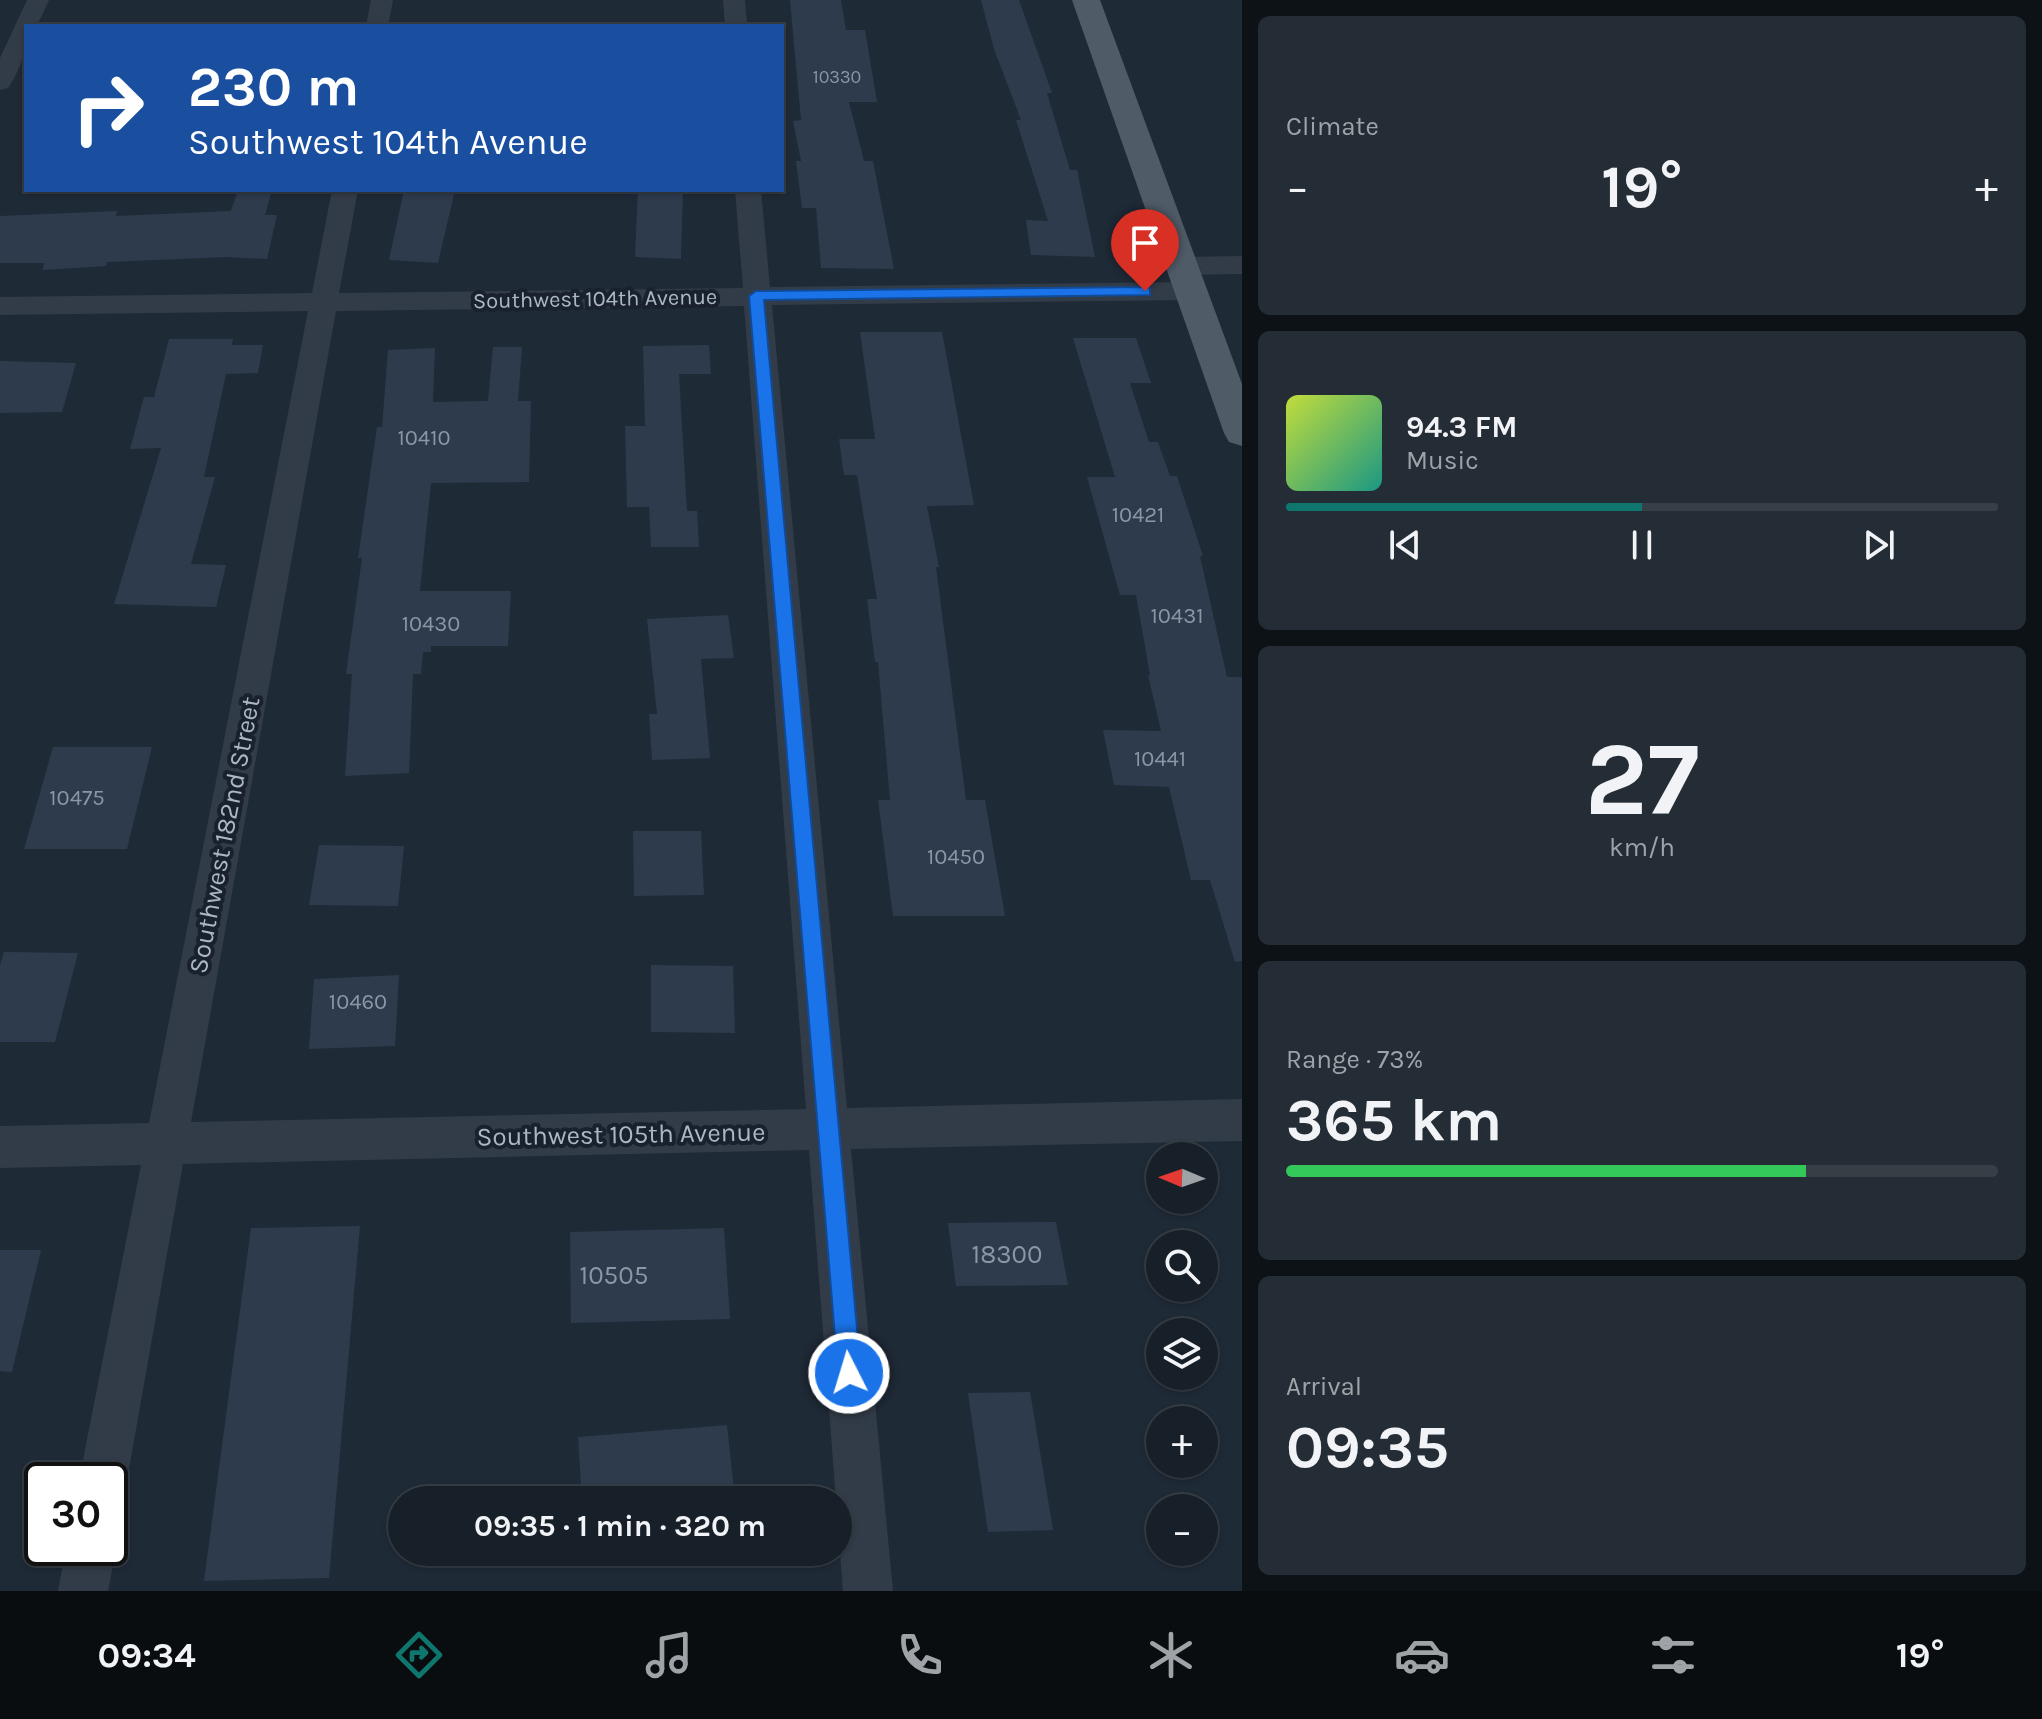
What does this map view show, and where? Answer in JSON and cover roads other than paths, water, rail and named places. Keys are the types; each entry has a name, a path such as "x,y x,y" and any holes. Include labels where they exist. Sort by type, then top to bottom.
{"main road":[{"path":"1086,0 1242,433"}],"street":[{"path":"27,24 38,0"},
{"path":"377,24 382,0"},
{"path":"734,0 736,24"},
{"path":"0,83 24,31"},
{"name":"Southwest 182nd Street","path":"106,1462 345,192"},
{"path":"748,192 868,1591"},
{"name":"Southwest 104th Avenue","path":"0,306 756,296 1186,278 1242,265"},
{"name":"Southwest 105th Avenue","path":"0,1147 1242,1120"},
{"path":"83,1591 88,1566"}]}
